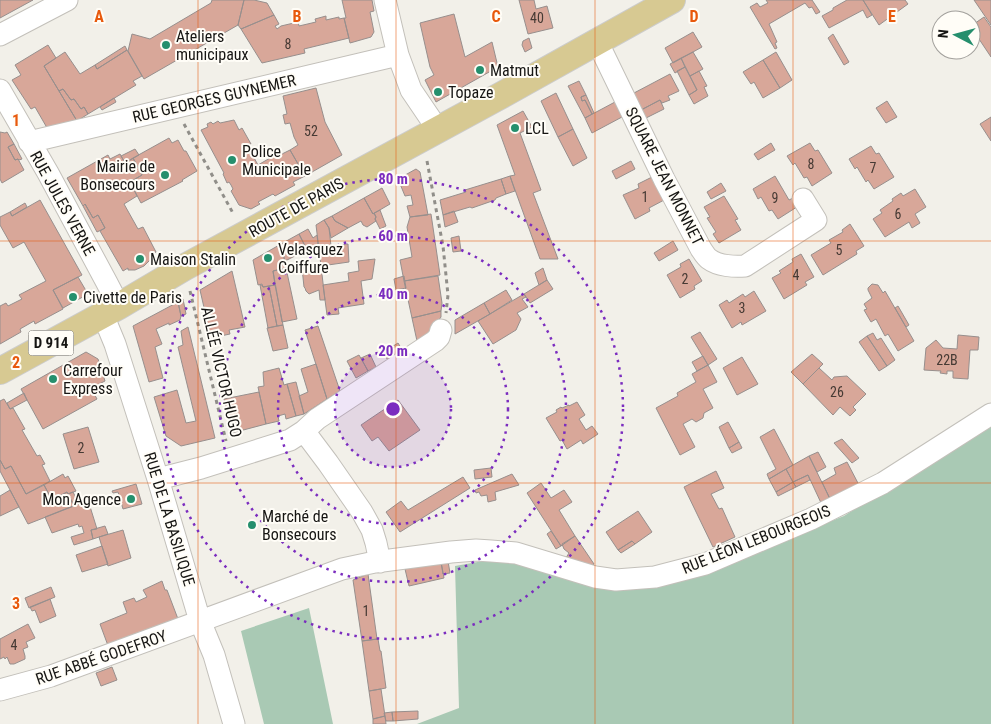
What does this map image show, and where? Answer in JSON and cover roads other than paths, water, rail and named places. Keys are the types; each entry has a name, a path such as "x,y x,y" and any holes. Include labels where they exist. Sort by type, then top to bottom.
{"main road":[{"name":"ROUTE DE PARIS","path":"0,371 111,311 185,267 672,0"}],"street":[{"path":"0,35 66,0"},
{"path":"385,0 398,55 411,90 436,130"},
{"name":"SQUARE JEAN MONNET","path":"597,41 664,179 708,259 734,267 745,266 816,220 802,199"},
{"name":"RUE GEORGES GUYNEMER","path":"30,142 398,55"},
{"name":"RUE JULES VERNE","path":"2,99 48,173 107,283 111,311"},
{"name":"RUE DE LA BASILIQUE","path":"111,311 115,344 158,479 200,621 214,655 234,724"},
{"path":"158,479 201,468 290,440 317,419 435,341 441,330"},
{"name":"RUE LÉON LEBOURGEOIS","path":"200,621 342,569 451,552 476,550 516,554 595,577 616,580 656,577 705,564 811,519 883,483 991,414"},
{"path":"304,431 362,512 372,530 380,562"},
{"name":"RUE ABBÉ GODEFROY","path":"0,690 51,676 200,621"}],"place":[{"name":"Ateliers municipaux","path":"166,45"},
{"name":"Matmut","path":"480,70"},
{"name":"Topaze","path":"438,92"},
{"name":"LCL","path":"515,128"},
{"name":"Police Municipale","path":"232,160"},
{"name":"Mairie de Bonsecours","path":"165,175"},
{"name":"Velasquez Coiffure","path":"268,258"},
{"name":"Maison Stalin","path":"140,259"},
{"name":"Civette de Paris","path":"73,297"},
{"name":"Carrefour Express","path":"53,379"},
{"name":"Mon Agence","path":"131,499"},
{"name":"Marché de Bonsecours","path":"252,525"}]}
